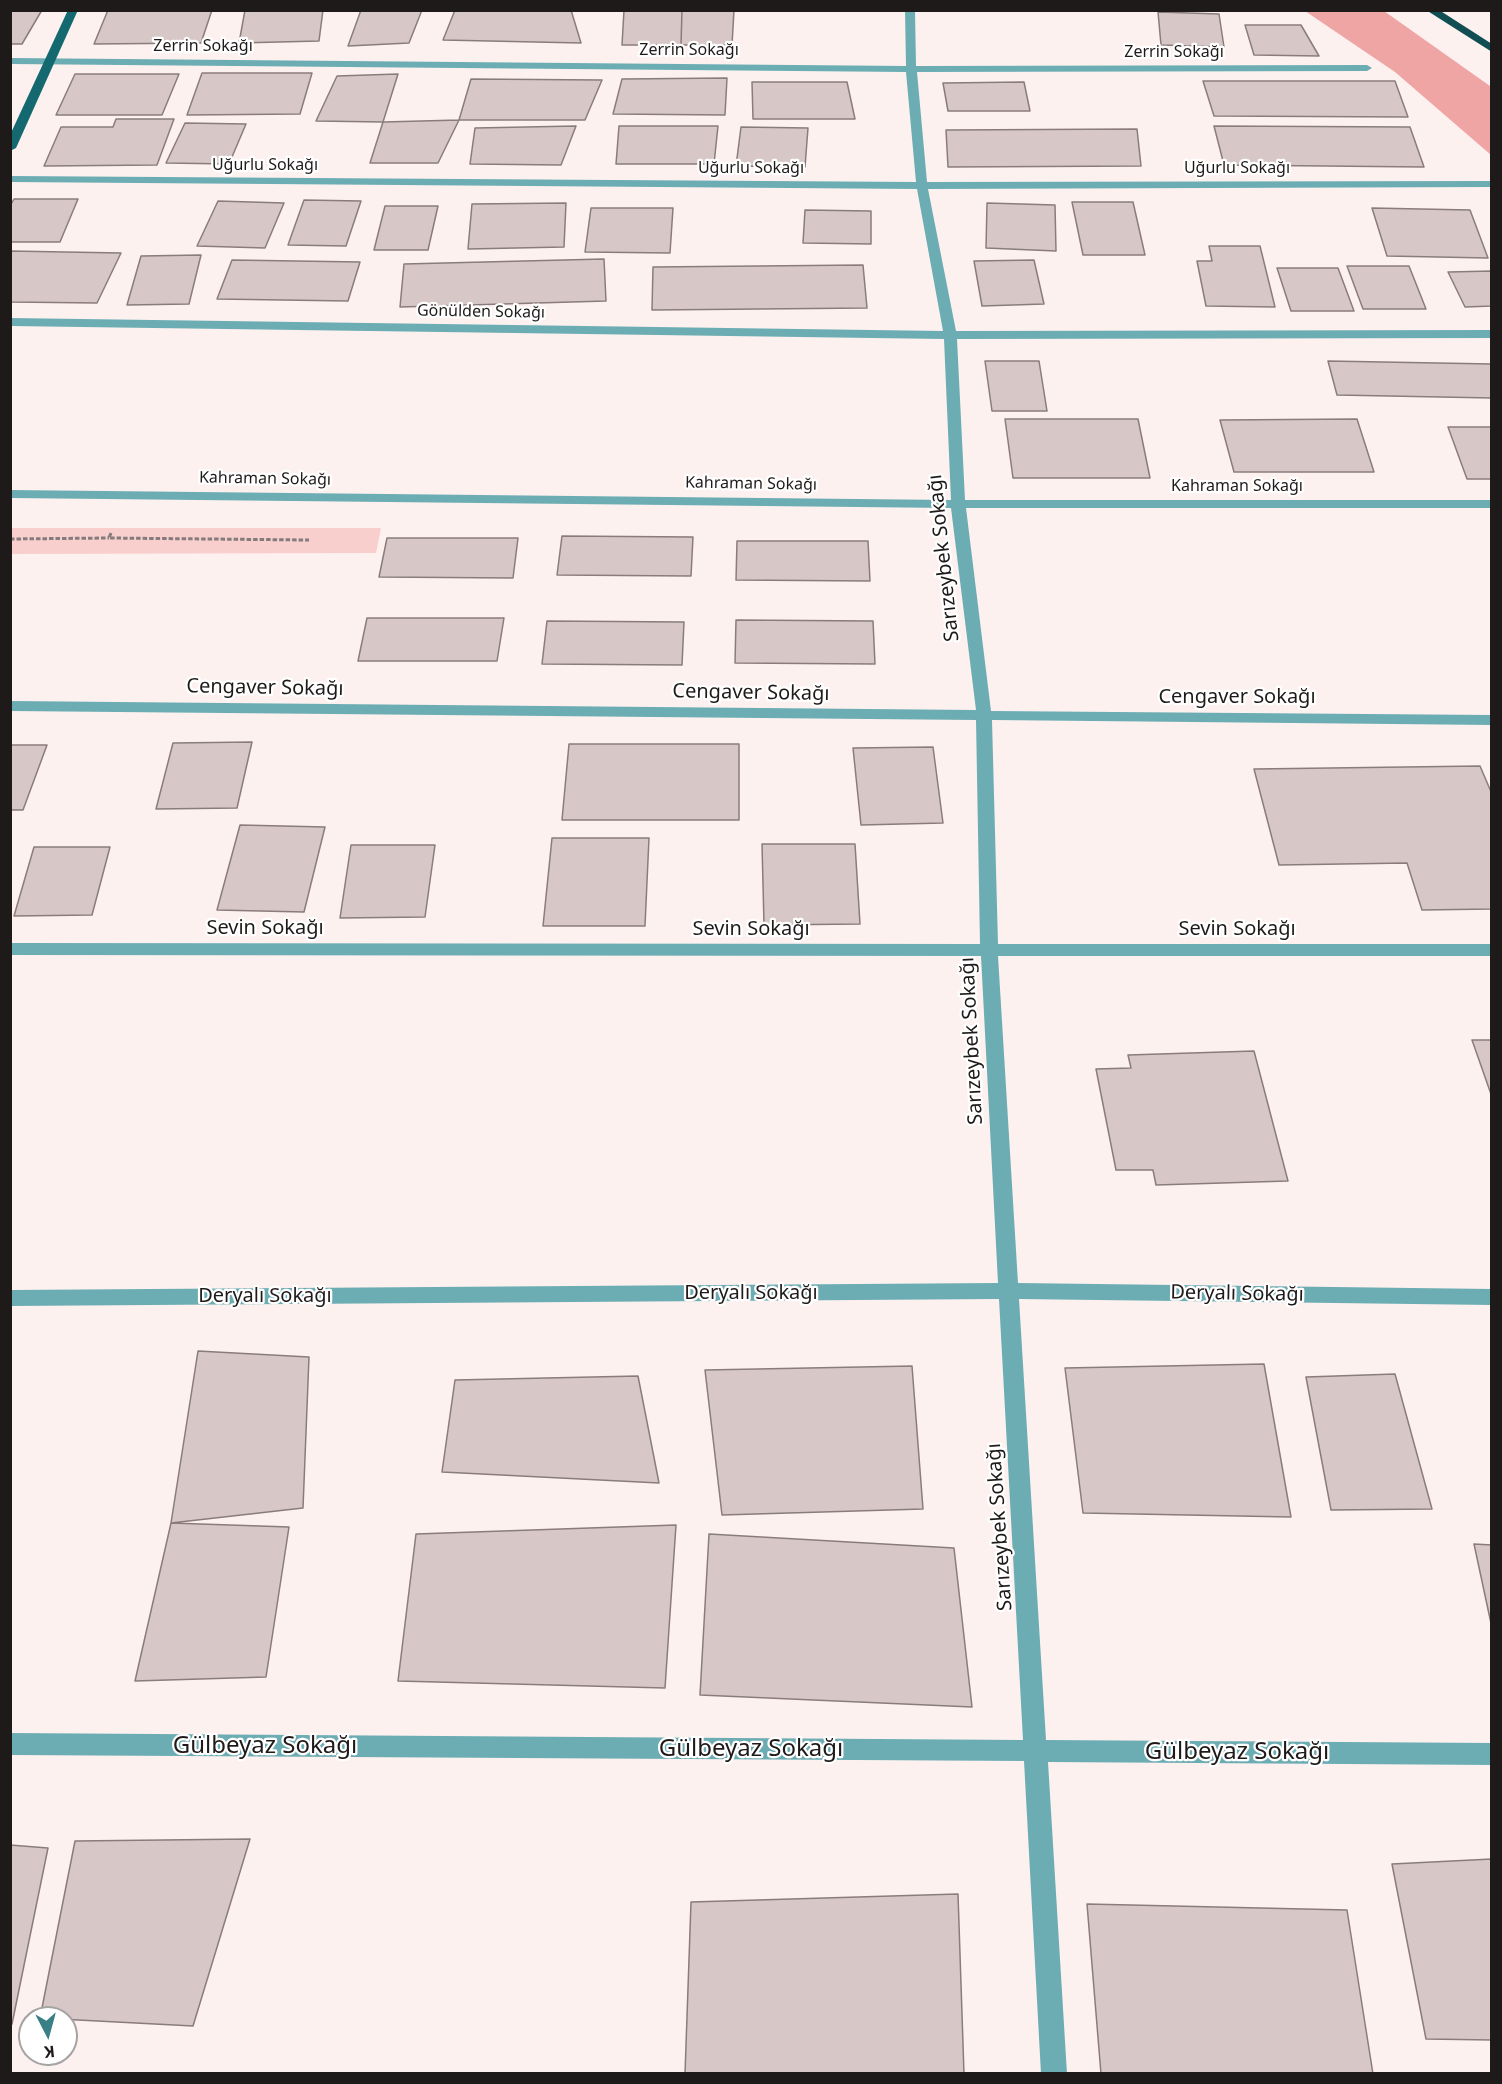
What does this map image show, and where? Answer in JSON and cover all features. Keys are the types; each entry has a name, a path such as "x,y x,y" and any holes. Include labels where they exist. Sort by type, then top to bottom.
{"highway":[{"path":"1431,10 1491,49"}],"main road":[{"path":"10,148 73,10"}],"street":[{"name":"Sarızeybek Sokağı","path":"910,10 911,69 921,186 950,335 958,504 984,716 989,950 1054,2073"},
{"name":"Zerrin Sokağı","path":"10,61 911,69 1366,68"},
{"name":"Uğurlu Sokağı","path":"10,179 921,186 1491,183"},
{"name":"Gönülden Sokağı","path":"10,322 950,335 1491,334"},
{"name":"Kahraman Sokağı","path":"10,494 958,504 1491,504"},
{"name":"Cengaver Sokağı","path":"10,706 1491,720"},
{"name":"Sevin Sokağı","path":"10,949 1491,950"},
{"name":"Deryalı Sokağı","path":"10,1298 1007,1291 1491,1297"},
{"name":"Gülbeyaz Sokağı","path":"10,1744 1491,1754"}],"path":[{"path":"10,539 109,538"}],"shaded area":[{"path":"1305,11 1384,11 1490,86 1491,155 1395,72"},
{"path":"11,528 381,528 376,553 11,554"}],"building":[{"path":"10,10 42,10 22,44 10,44"},
{"path":"108,10 212,10 201,43 94,44"},
{"path":"245,10 323,10 319,41 239,43"},
{"path":"361,10 422,10 409,43 348,46"},
{"path":"455,10 571,10 581,43 443,40"},
{"path":"624,10 682,10 681,45 622,45"},
{"path":"682,10 734,10 732,45 681,45"},
{"path":"1158,12 1219,14 1224,47 1161,45"},
{"path":"1245,25 1301,25 1319,56 1254,55"},
{"path":"202,73 312,73 300,114 187,115"},
{"path":"75,74 179,74 162,115 56,115"},
{"path":"398,74 383,122 316,121 337,76"},
{"path":"727,78 725,115 613,114 622,79"},
{"path":"471,79 602,80 585,120 459,120"},
{"path":"1203,81 1395,81 1408,117 1214,116"},
{"path":"752,82 847,82 855,119 753,119"},
{"path":"1024,82 1030,111 948,111 943,83"},
{"path":"116,119 174,119 157,165 44,166 61,127 113,127"},
{"path":"459,120 438,163 370,163 383,122"},
{"path":"185,123 246,124 229,164 166,163"},
{"path":"576,126 561,165 470,164 475,128"},
{"path":"619,126 718,126 714,164 616,164"},
{"path":"1214,126 1410,127 1424,167 1224,165"},
{"path":"741,127 808,128 805,167 736,166"},
{"path":"1137,129 1141,166 948,167 946,130"},
{"path":"14,199 78,199 60,242 10,242 10,206"},
{"path":"304,200 361,201 346,246 288,245"},
{"path":"218,201 284,203 265,248 197,246"},
{"path":"1072,202 1133,202 1145,255 1083,255"},
{"path":"566,203 564,247 468,249 472,204"},
{"path":"987,203 1055,205 1056,251 986,248"},
{"path":"385,206 438,206 428,250 374,250"},
{"path":"591,208 673,208 670,253 585,252"},
{"path":"1372,208 1470,210 1488,258 1387,256"},
{"path":"805,210 871,211 871,244 803,243"},
{"path":"1209,246 1260,246 1275,307 1206,306 1197,261 1212,261"},
{"path":"10,251 121,253 97,303 10,302"},
{"path":"201,255 189,304 127,305 141,256"},
{"path":"604,259 606,301 400,307 404,264"},
{"path":"232,260 360,262 348,301 217,299"},
{"path":"1034,260 1044,304 982,306 974,261"},
{"path":"863,265 867,308 652,310 653,267"},
{"path":"1347,266 1409,266 1426,309 1363,309"},
{"path":"1277,268 1338,268 1354,311 1291,311"},
{"path":"1492,271 1492,306 1465,307 1448,272"},
{"path":"985,361 1039,361 1047,411 992,411"},
{"path":"1328,361 1492,364 1492,398 1337,395"},
{"path":"1005,419 1138,419 1150,478 1013,478"},
{"path":"1357,419 1374,472 1234,472 1220,420"},
{"path":"1448,427 1492,427 1492,479 1467,479"},
{"path":"562,536 693,537 691,576 557,575"},
{"path":"387,538 518,538 513,578 379,577"},
{"path":"737,541 868,541 870,581 736,580"},
{"path":"367,618 504,618 497,661 358,661"},
{"path":"736,620 873,621 875,664 735,663"},
{"path":"547,621 684,622 682,665 542,664"},
{"path":"252,742 237,808 156,809 173,743"},
{"path":"569,744 739,744 739,820 562,820"},
{"path":"10,745 47,745 23,810 10,810"},
{"path":"933,747 943,823 861,825 853,748"},
{"path":"1480,766 1492,794 1492,909 1422,910 1407,863 1279,865 1254,769"},
{"path":"240,825 325,827 304,912 217,910"},
{"path":"552,838 649,838 645,926 543,926"},
{"path":"762,844 855,844 860,924 764,925"},
{"path":"351,845 435,845 425,917 340,918"},
{"path":"34,847 110,847 92,915 14,916"},
{"path":"1472,1040 1492,1040 1492,1097"},
{"path":"1254,1051 1288,1181 1156,1185 1153,1170 1116,1170 1096,1069 1131,1068 1128,1055"},
{"path":"198,1351 309,1357 303,1508 171,1523"},
{"path":"1264,1364 1291,1517 1083,1513 1065,1368"},
{"path":"912,1366 923,1509 722,1515 705,1370"},
{"path":"1395,1374 1432,1509 1331,1510 1306,1377"},
{"path":"638,1376 659,1483 442,1472 455,1380"},
{"path":"171,1523 289,1527 266,1677 135,1681"},
{"path":"676,1525 665,1688 398,1681 416,1534"},
{"path":"709,1534 954,1548 972,1707 700,1695"},
{"path":"1474,1544 1492,1545 1492,1628"},
{"path":"250,1839 193,2026 78,2020 78,2006 42,2006 75,1841"},
{"path":"10,1845 48,1848 12,2024 10,2024"},
{"path":"1492,1859 1492,2040 1426,2039 1392,1864"},
{"path":"958,1894 964,2074 685,2074 691,1902"},
{"path":"1087,1904 1347,1910 1373,2074 1101,2074"}]}
